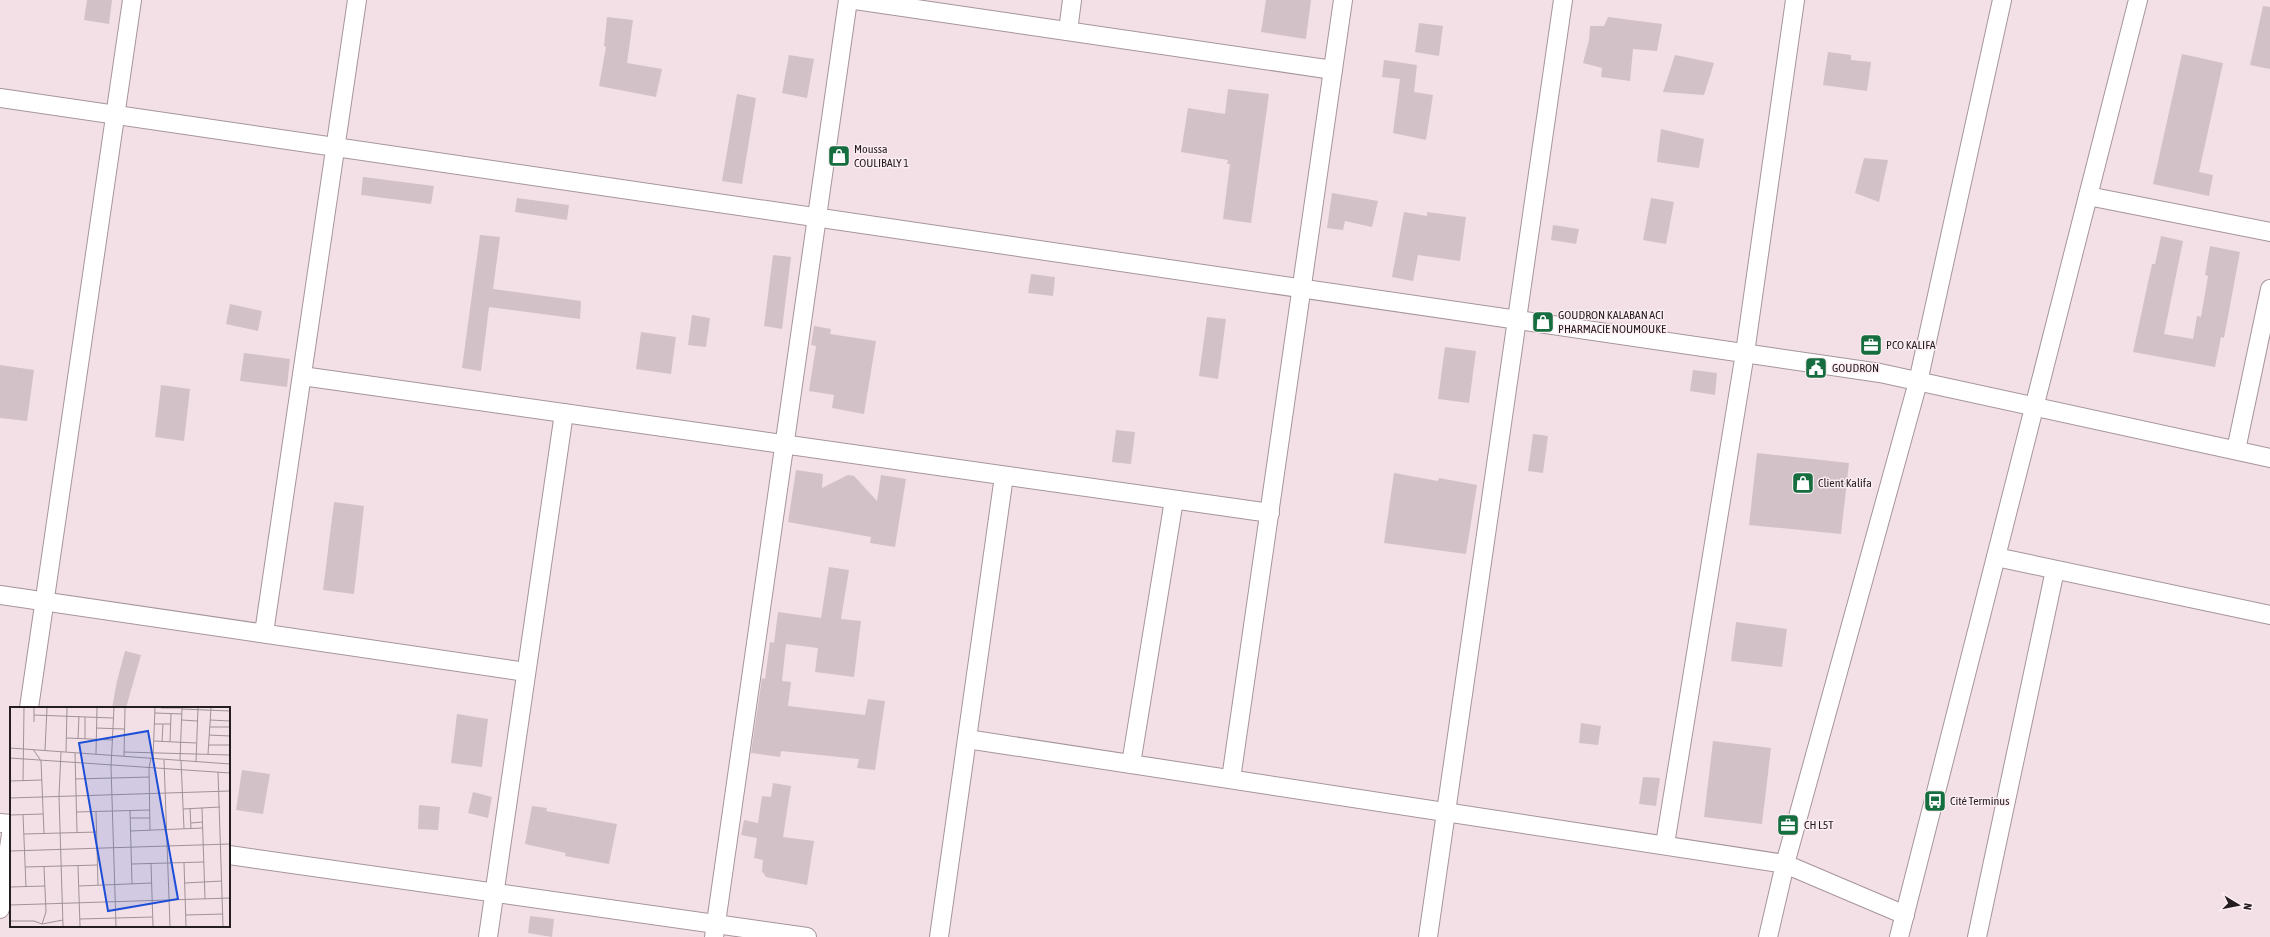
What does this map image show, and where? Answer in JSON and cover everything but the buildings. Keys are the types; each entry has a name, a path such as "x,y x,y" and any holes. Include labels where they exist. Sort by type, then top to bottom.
{"street":[{"path":"29,707 132,0"},
{"path":"264,634 357,0"},
{"path":"715,930 848,0"},
{"path":"855,0 1333,70"},
{"path":"1068,31 1072,0"},
{"path":"1231,779 1343,0"},
{"path":"1428,937 1563,0"},
{"path":"1665,844 1745,353 1795,0"},
{"path":"1768,937 1785,864 1918,382 2002,0"},
{"path":"1899,937 2138,0"},
{"path":"0,98 1880,373 2270,458"},
{"path":"2088,196 2270,232"},
{"path":"2236,450 2270,289"},
{"path":"302,376 1270,513"},
{"path":"488,937 564,414"},
{"path":"940,937 1004,476"},
{"path":"1131,764 1174,500"},
{"path":"1996,557 2270,615"},
{"path":"1977,937 2055,570"},
{"path":"0,595 526,672"},
{"path":"967,739 1665,844 1785,864 1905,915"},
{"path":"0,823 10,824"},
{"path":"0,910 10,841"},
{"path":"230,855 494,893 715,930 807,937"}],"place":[{"name":"Moussa COULIBALY 1","path":"839,156"},
{"name":"GOUDRON KALABAN ACI PHARMACIE NOUMOUKE","path":"1543,322"},
{"name":"PCO KALIFA","path":"1871,345"},
{"name":"GOUDRON","path":"1816,368"},
{"name":"Client Kalifa","path":"1803,483"},
{"name":"Cité Terminus","path":"1935,801"},
{"name":"CH L5T","path":"1788,825"}]}
